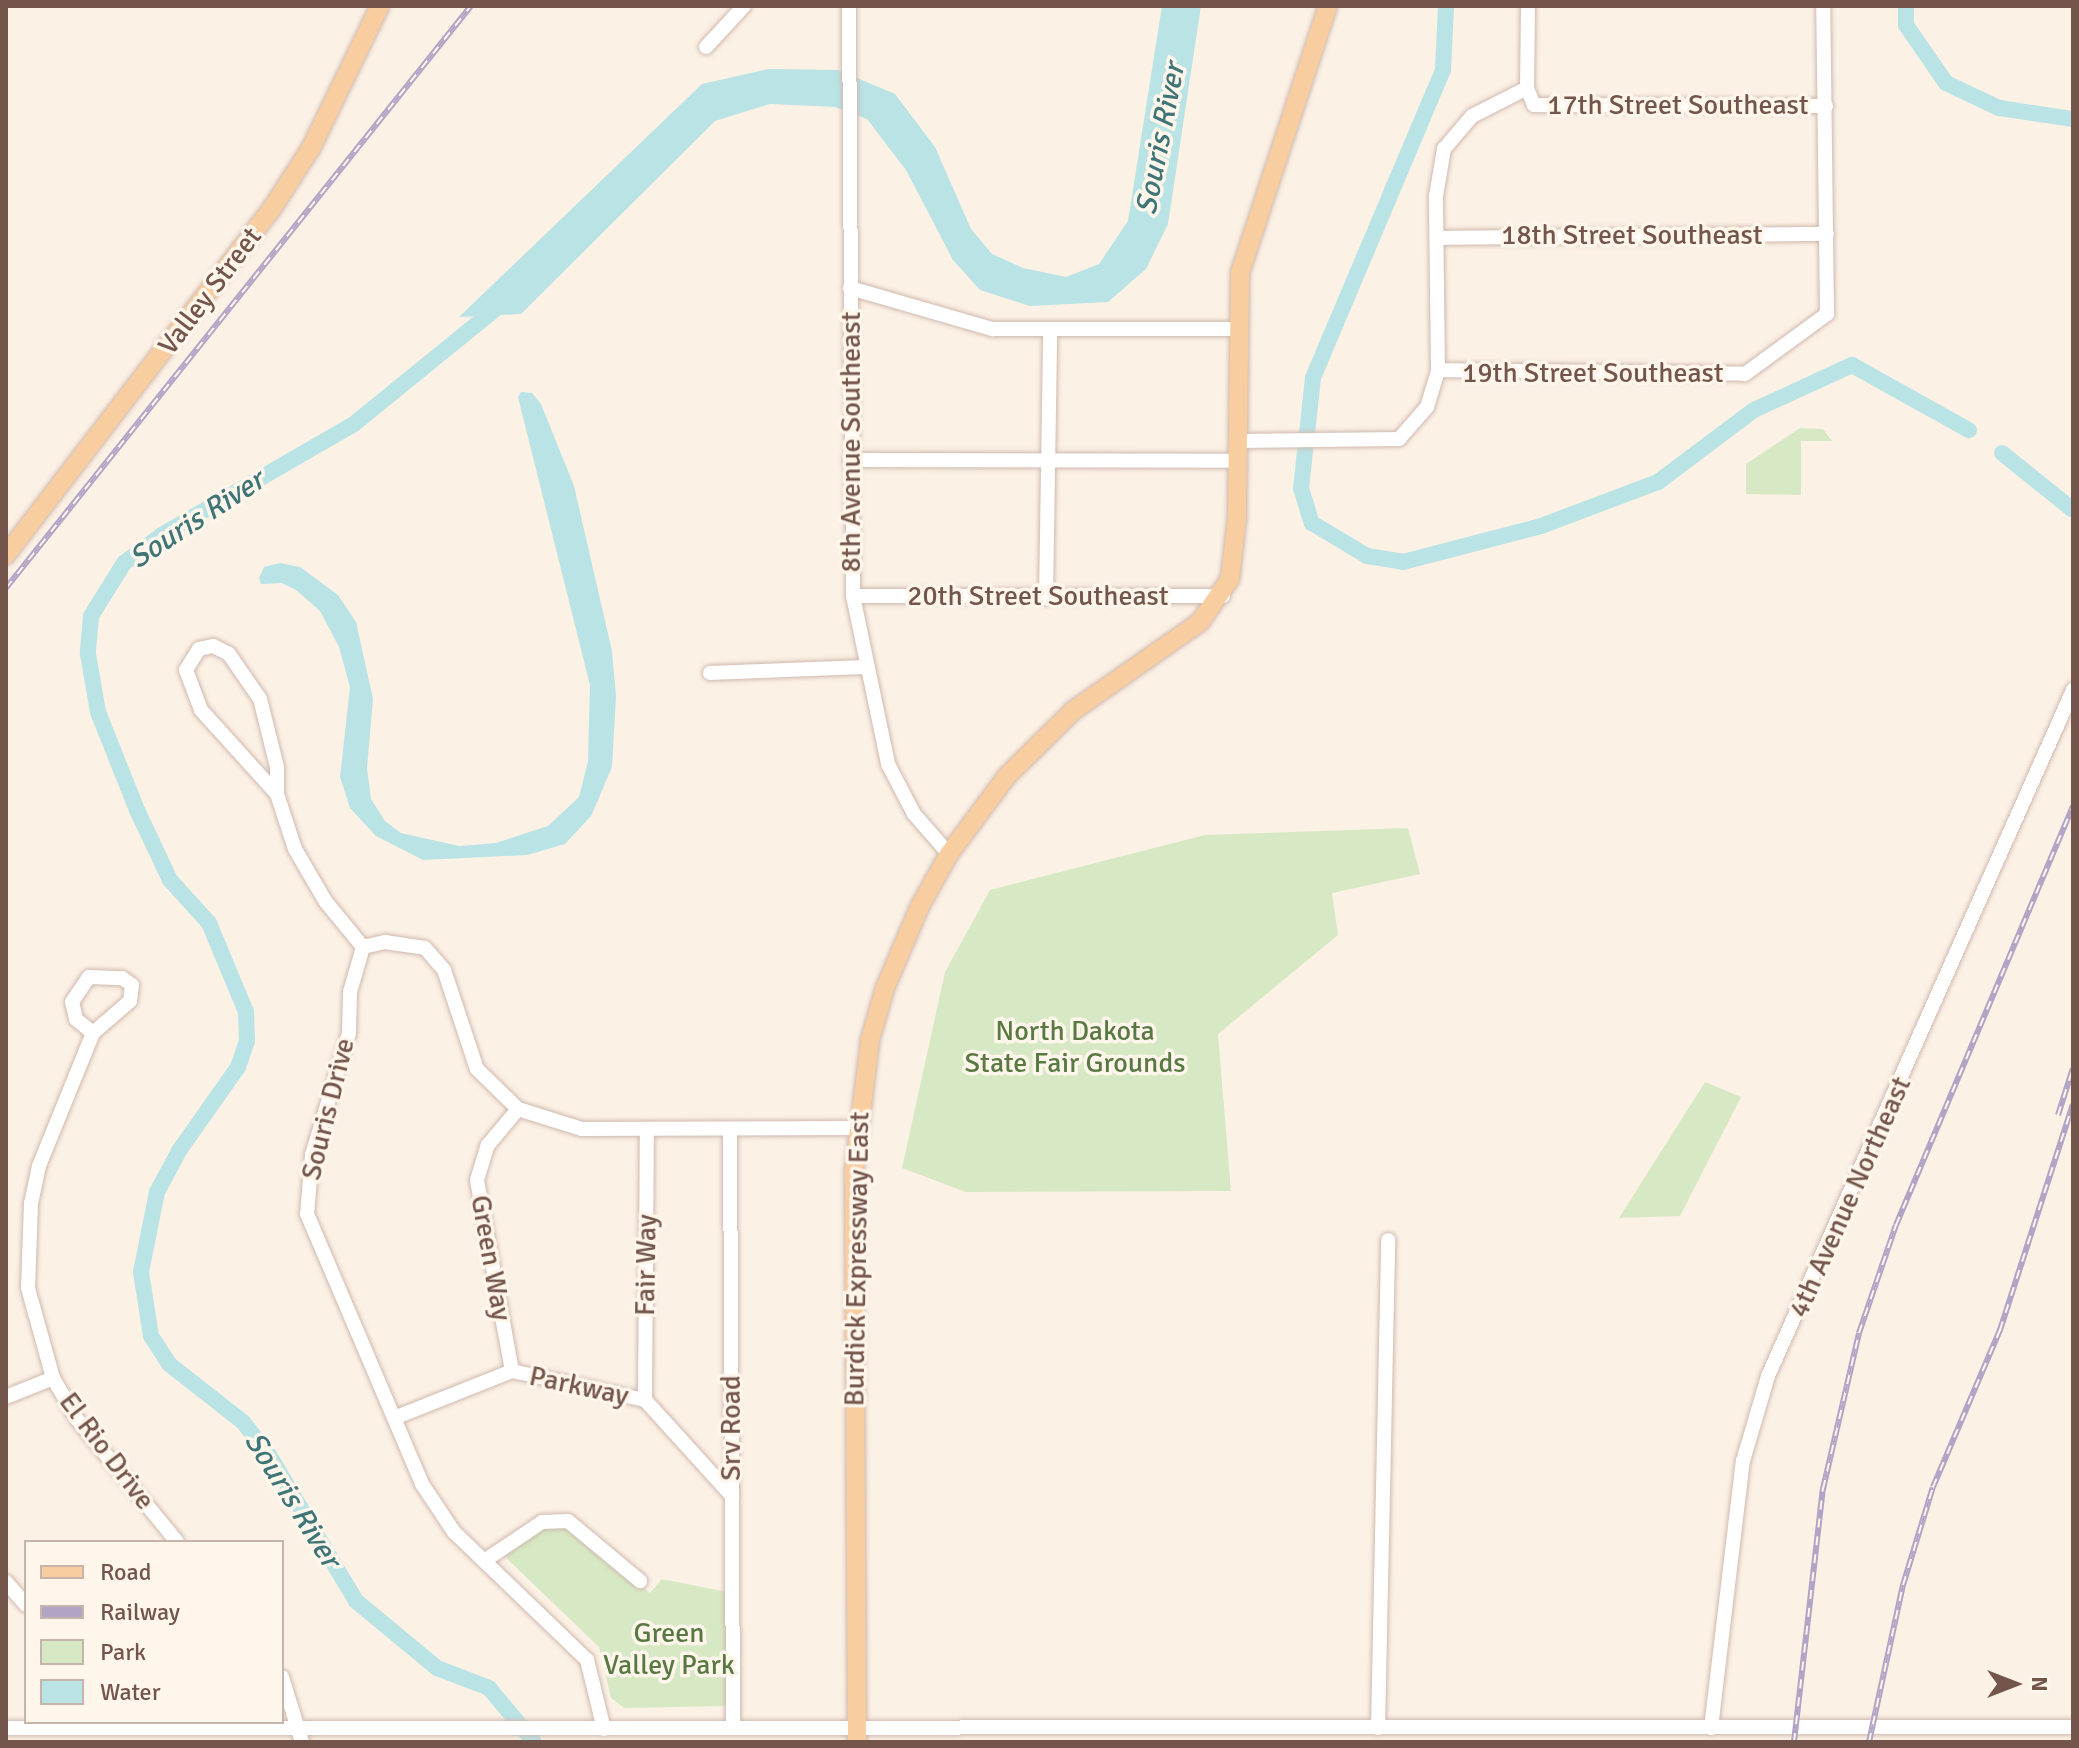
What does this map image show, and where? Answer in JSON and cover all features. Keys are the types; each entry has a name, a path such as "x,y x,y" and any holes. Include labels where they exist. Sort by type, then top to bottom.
{"main road":[{"name":"Valley Street","path":"6,555 271,210 311,148 380,6"},
{"name":"Burdick Expressway East","path":"984,806 1074,710 1200,622 1223,596 1237,542 1240,273 1249,238 1328,6"},
{"name":"Burdick Expressway East","path":"857,1734 856,1128 885,988 949,854 999,786"}],"street":[{"path":"706,47 744,6"},
{"name":"8th Avenue Southeast","path":"849,6 853,596 864,667 899,790 934,842 949,854"},
{"path":"1527,88 1528,6"},
{"path":"1823,6 1827,234"},
{"name":"17th Street Southeast","path":"1437,238 1436,196 1444,149 1472,116 1527,88 1534,105 1826,106"},
{"name":"18th Street Southeast","path":"1437,238 1827,234"},
{"name":"19th Street Southeast","path":"1238,441 1399,439 1427,407 1438,370 1745,374 1827,314 1827,234"},
{"path":"1437,238 1438,370"},
{"path":"850,288 992,329 1237,329"},
{"path":"1046,598 1050,330"},
{"path":"850,460 1238,461"},
{"name":"20th Street Southeast","path":"853,596 1223,596"},
{"path":"277,794 201,710 186,670 199,649 213,646 229,654 260,699 277,767 277,794 295,849 326,902 363,947 385,942 425,948 444,970 477,1069 518,1109 582,1129 856,1128"},
{"path":"710,673 864,667"},
{"name":"4th Avenue Northeast","path":"1711,1728 1743,1461 1768,1376 2073,690"},
{"name":"Souris Drive","path":"363,947 350,992 349,1033 312,1155 307,1214 422,1484 454,1532 587,1660 604,1729"},
{"name":"El Rio Drive","path":"93,1033 76,1019 72,1002 78,987 89,977 122,978 132,985 130,1001 93,1033 39,1166 31,1203 28,1288 53,1378 76,1418 175,1540"},
{"name":"Green Way","path":"512,1371 477,1180 488,1145 518,1109"},
{"name":"Fair Way","path":"645,1400 647,1130"},
{"name":"Srv Road","path":"730,1130 733,1726"},
{"path":"1378,1728 1388,1240"},
{"name":"Parkway","path":"394,1418 512,1371 645,1400 732,1496"},
{"path":"6,1397 53,1378"},
{"path":"484,1561 542,1522 568,1521 640,1581"},
{"path":"6,1582 24,1603"},
{"path":"284,1683 302,1735"},
{"path":"6,1728 302,1735 484,1726 688,1734 733,1726 857,1734 1378,1728 1408,1735 1711,1728 2073,1727"}],"green space":[{"path":"1800,428 1823,429 1832,441 1801,441 1801,495 1746,494 1746,464"},
{"name":"North Dakota State Fair Grounds","path":"1408,828 1420,874 1332,893 1338,935 1218,1034 1231,1191 966,1192 902,1168 945,972 990,890 1205,835"},
{"path":"1705,1082 1741,1097 1680,1216 1619,1218"},
{"name":"Green Valley Park","path":"541,1524 566,1524 650,1593 662,1579 727,1592 729,1706 624,1708 611,1698 599,1647 500,1552"}],"water":[{"path":"1162,6 1201,6 1168,224 1146,269 1108,302 1030,306 980,290 953,260 906,170 867,119 835,107 770,104 715,121 521,314 459,317 702,84 769,69 838,70 895,94 935,147 971,229 992,254 1023,268 1066,277 1099,264 1128,221"},
{"path":"521,392 532,393 541,404 574,486 612,651 616,696 612,767 591,816 565,844 527,855 423,860 376,836 350,808 340,777 350,687 339,647 320,611 296,590 282,583 261,584 259,578 264,567 280,563 300,567 338,595 356,622 373,699 367,768 371,799 385,821 401,833 459,846 496,843 548,826 579,797 588,761 590,685 518,397"}],"waterway":[{"path":"1446,6 1443,70 1313,378 1301,488 1312,523 1367,556 1403,562 1541,526 1658,482 1754,410 1852,365 1969,430"},
{"path":"1906,6 1906,25 1946,83 1999,108 2073,119"},
{"name":"Souris River","path":"504,302 354,424 162,535 124,563 91,616 88,654 98,712 137,810 170,880 209,923 246,1012 247,1041 238,1067 179,1151 157,1192 141,1272 151,1336 169,1364 243,1422 269,1455 356,1601 437,1668 489,1688 534,1742"},
{"path":"2002,453 2073,510"}],"railway":[{"path":"6,588 471,6"},
{"path":"1794,1742 1823,1489 1859,1333 1896,1225 2073,806"},
{"path":"2058,1115 2073,1068"},
{"path":"1869,1742 1903,1585 1933,1487 2000,1330 2073,1104"}]}
